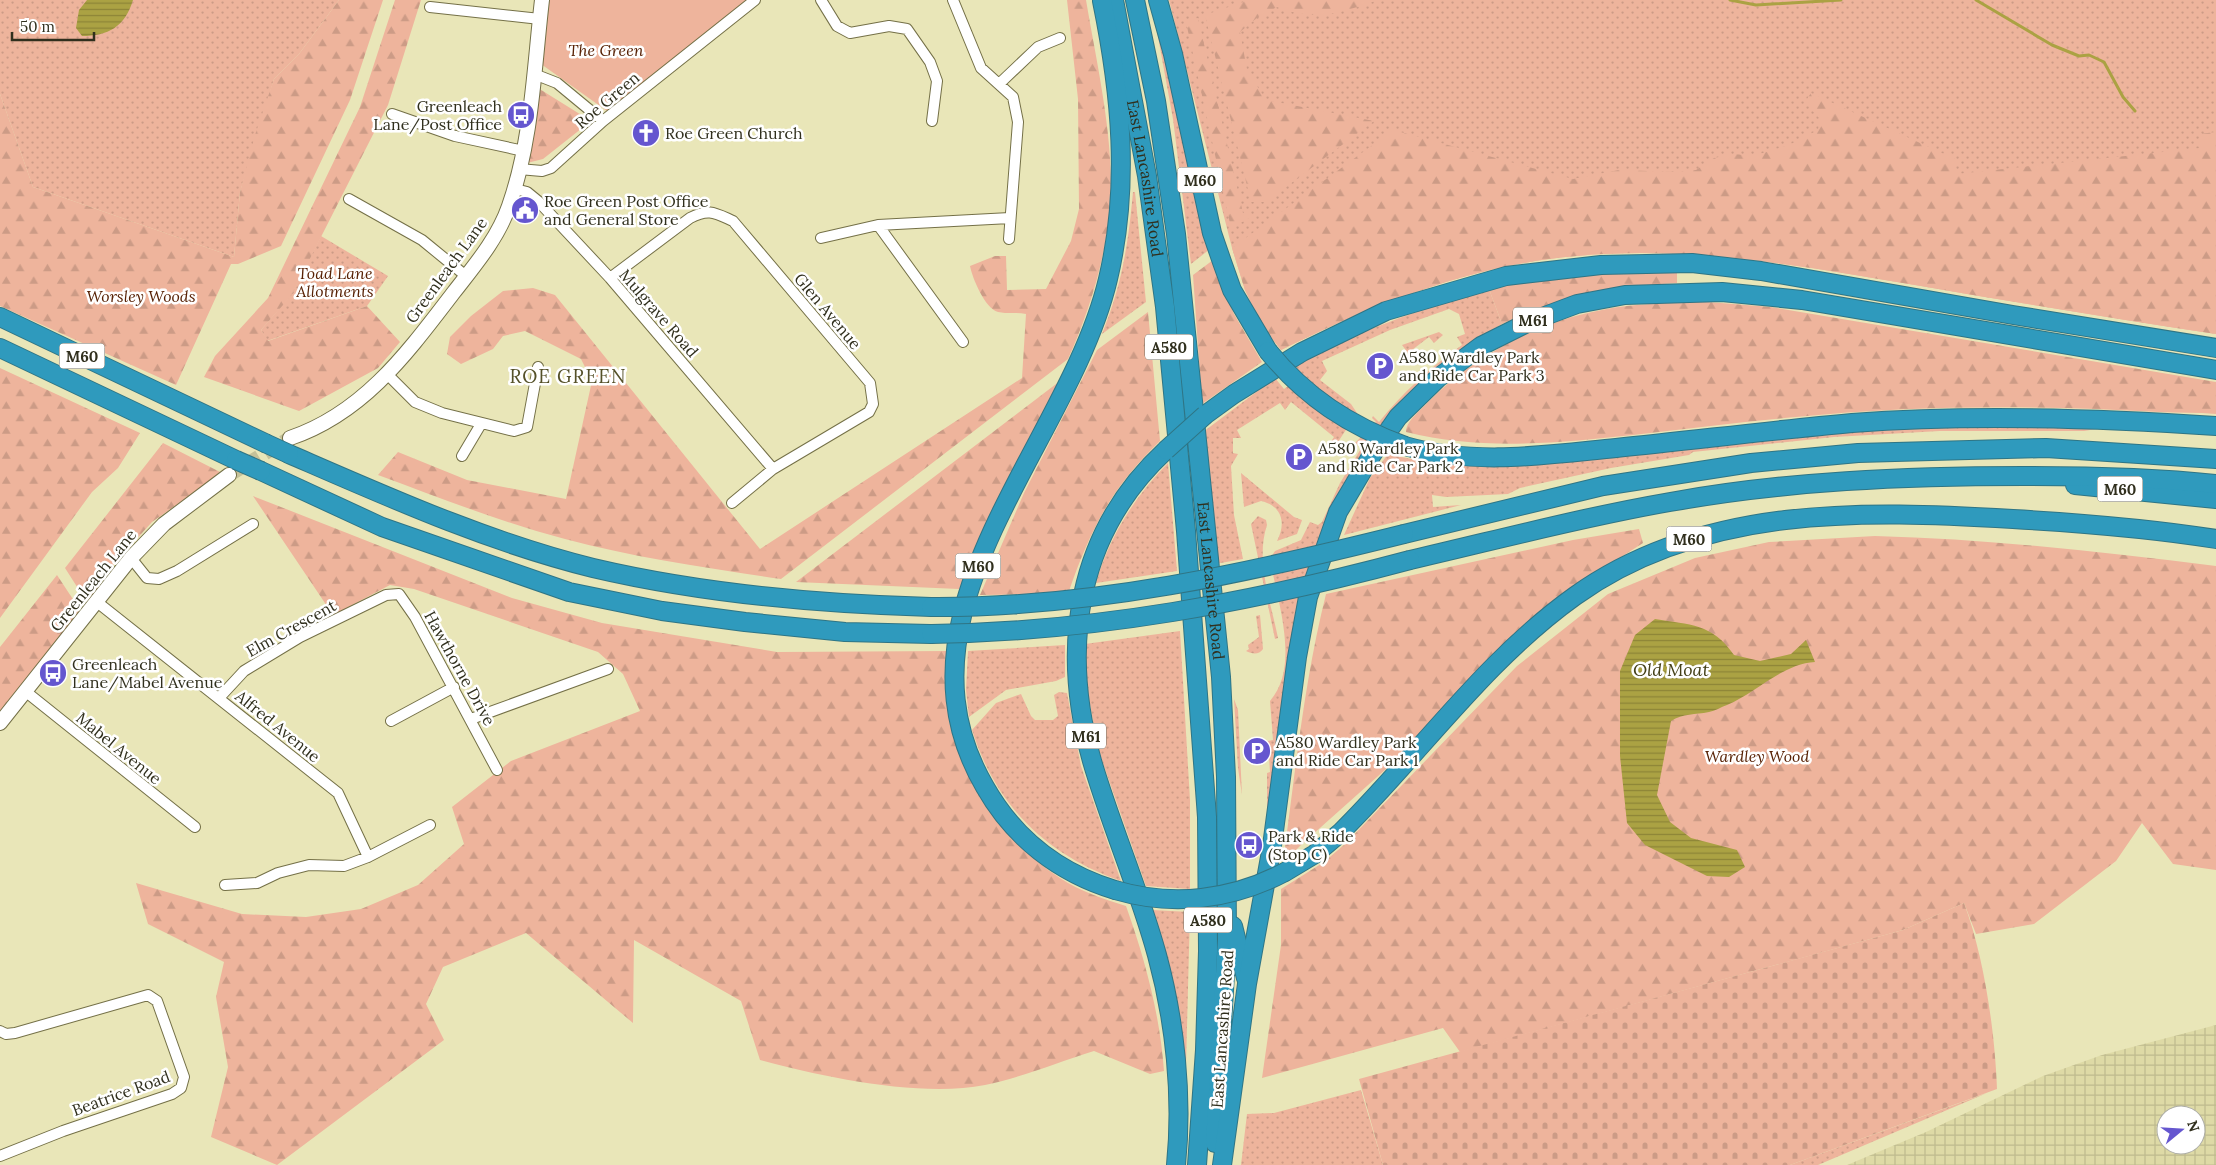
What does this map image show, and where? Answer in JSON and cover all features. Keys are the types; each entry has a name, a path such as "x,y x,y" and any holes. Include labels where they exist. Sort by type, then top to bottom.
{"highway":[{"name":"M60","path":"1102,0 1118,92 1123,158 1122,195 1108,279 1094,328 1064,396 986,546 970,582 959,625 954,671 956,701 964,739 974,766 994,803 1016,830 1046,857 1073,874 1115,890 1160,899 1198,899 1241,891 1286,872 1315,854 1340,833 1493,669 1552,614 1623,566 1680,542 1726,529 1762,523 1837,516 1894,515 2081,523 2159,530 2216,538"},
{"name":"East Lancashire Road","path":"1114,0 1147,176 1164,298 1186,531 1207,817 1208,951 1197,1165"},
{"name":"East Lancashire Road","path":"1135,0 1156,101 1185,306 1221,671 1226,777 1227,940 1213,1165"},
{"name":"M60","path":"1158,0 1173,54 1219,255 1232,290 1268,351 1301,387 1326,408 1356,425 1405,446 1437,454 1464,457 1515,458 1853,423 1957,419 2065,419 2216,426"},
{"name":"M61","path":"1176,1165 1177,1084 1173,1036 1155,948 1092,761 1080,703 1077,662 1080,607 1090,563 1099,542 1126,496 1166,450 1205,415 1250,383 1302,352 1386,311 1506,276 1601,265 1692,263 1761,271 2216,348"},
{"name":"M61","path":"1260,916 1308,597 1338,512 1372,453 1398,417 1438,378 1481,346 1545,315 1601,299 1625,295 1722,292 1802,300 2216,370"},
{"name":"M60","path":"0,317 264,443 289,446 418,510 513,544 593,568 736,594 813,602 931,606 1030,604 1150,590 1292,562 1603,486 1751,463 1858,452 2046,448 2216,459"},
{"name":"M60","path":"0,348 165,426 233,468 261,471 382,527 569,592 662,611 845,632 930,634 1017,632 1143,618 1252,598 1580,520 1671,502 1776,488 1965,475 2099,475 2216,484"},
{"name":"M60","path":"2025,476 2085,487 2216,499"},
{"path":"1227,906 1247,984"},
{"name":"A580","path":"1222,1165 1247,984 1260,916"}],"street":[{"name":"Greenleach Lane","path":"289,446 346,410 387,374 423,333 466,276 501,224 515,189 524,151 542,0"},
{"name":"Roe Green","path":"519,168 542,172 551,168 603,121 755,0"},
{"path":"821,0 837,26 850,32 889,26 907,29 930,62 937,81 932,121"},
{"path":"953,0 981,68 1013,97 1018,122 1010,238"},
{"path":"430,7 540,19"},
{"path":"999,84 1038,47 1060,38"},
{"path":"534,74 557,83 603,121"},
{"path":"392,114 467,139 524,151"},
{"name":"Mulgrave Road","path":"515,189 527,192 538,201 610,278 772,468"},
{"path":"349,199 422,240 466,276"},
{"name":"Glen Avenue","path":"610,278 690,218 704,211 733,221 870,383 874,404 869,412 772,468 732,503"},
{"path":"821,238 878,225 1010,218"},
{"path":"878,225 963,342"},
{"path":"387,374 415,402 442,413 514,432 527,427 538,367"},
{"path":"462,456 481,424"},
{"name":"Greenleach Lane","path":"0,723 98,602 131,558 164,524 233,468"},
{"path":"131,558 147,578 160,579 253,524"},
{"name":"Hawthorne Drive","path":"386,595 399,594 415,617 471,718 497,770"},
{"name":"Elm Crescent","path":"219,698 244,671 300,637 386,595"},
{"name":"Alfred Avenue","path":"98,602 338,793 368,857"},
{"path":"471,718 608,669"},
{"path":"391,720 454,687"},
{"name":"Mabel Avenue","path":"25,691 194,827"},
{"path":"225,885 257,883 278,873 309,865 344,866 368,857 430,825"},
{"name":"Beatrice Road","path":"0,1032 15,1034 148,995 156,1001 184,1077 182,1084 175,1092 46,1137 0,1156"}],"shaded area":[{"path":"2216,1025 2216,1165 1847,1165 1926,1132 2043,1076 2102,1055"}],"green space":[{"path":"0,0 339,0 299,54 274,79 240,192 234,257 33,187 0,94"},
{"name":"Worsley Woods","path":"339,0 383,0 350,100 281,246 238,264 231,264 176,385 0,306 0,94 33,187 234,257 240,192 255,135 274,79 299,54"},
{"path":"395,0 421,0 388,105 291,296 261,330 268,341 367,306 400,342 378,368 299,411 204,377 215,356 268,298 360,107"},
{"name":"The Green","path":"548,0 752,0 607,111 541,64"},
{"path":"1067,0 1086,0 1105,112 1111,180 1108,225 1099,272 1085,317 1068,359 781,579 699,567 592,546 494,517 378,475 398,452 467,480 566,499 592,381 581,359 525,331 503,336 493,349 461,364 447,354 450,337 471,316 503,291 533,288 555,295 760,549 1022,378 1026,314 1001,313 993,310 980,292 970,266 995,256 1006,256 1007,290 1046,289 1071,241 1079,209 1078,99"},
{"path":"1169,0 2216,0 2216,334 1782,264 1736,258 1644,253 1597,254 1549,259 1513,265 1445,282 1378,306 1281,350 1245,290 1232,248"},
{"path":"1249,0 1378,0 1340,12 1316,15 1291,12 1277,7 1258,17 1240,32 1247,70 1266,100 1374,121 1266,202 1251,202 1205,15"},
{"path":"1152,4 1210,249 1191,264 1173,119"},
{"path":"1198,18 1243,213 1255,215 1231,228 1186,22"},
{"path":"538,88 591,121 543,159 527,163"},
{"path":"1811,93 1955,159 1957,174 2200,148 2199,134 2216,132 2216,334 1782,264 1736,258 1644,253 1597,254 1549,259 1513,265 1445,282 1378,306 1281,350 1261,325 1245,290 1232,248 1393,130 1573,179 1619,170 1677,172 1696,170 1714,158 1734,154 1753,156 1789,145 1818,130 1820,119 1805,102"},
{"path":"1133,192 1135,192 1146,302 1102,334 1115,298 1123,264"},
{"name":"Toad Lane Allotments","path":"321,236 388,276 367,306 267,341 261,330 291,295"},
{"path":"1213,260 1234,314 1262,362 1202,404 1193,275"},
{"path":"1617,272 1677,272 1677,283 1632,287 1588,296 1544,308 1502,324 1489,289 1540,279"},
{"path":"1489,289 1502,324 1452,357 1408,396 1388,418 1354,467 1324,525 1308,578 1293,645 1269,817 1267,817 1267,773 1270,772 1268,741 1273,740 1270,701 1279,687 1284,670 1285,652 1281,613 1270,559 1275,551 1301,540 1310,522 1318,525 1322,522 1340,483 1362,447 1355,443 1376,422 1372,418 1373,416 1379,422 1418,381 1462,345 1457,337 1465,334 1459,314 1449,309 1390,330 1322,361 1327,371 1320,380 1351,404 1357,413 1336,445 1330,443 1334,437 1291,402 1285,410 1280,403 1237,430 1241,438 1233,438 1233,453 1238,454 1231,466 1234,515 1243,559 1215,564 1203,432 1275,378 1284,389 1303,375 1295,366 1318,353 1389,322"},
{"path":"1676,302 1708,302 1771,307 2216,382 2216,414 2023,407 1932,408 1841,413 1576,441 1520,444 1463,442 1406,432 1408,424 1414,416 1445,386 1484,357 1528,333 1551,324 1597,311 1627,306"},
{"path":"1148,312 1160,441 1128,476 1104,511 1085,550 1068,594 980,595 1024,493 1097,350"},
{"path":"1439,332 1443,335 1434,343 1429,337 1408,353 1402,345"},
{"path":"0,368 140,433 118,468 92,492 0,618"},
{"path":"1060,381 1002,491 959,589 796,582"},
{"path":"1942,427 2108,427 2084,431 1940,431 1834,437 1693,452 1689,455 1611,468 1520,488 1508,494 1446,497 1432,495 1433,507 1461,505 1344,535 1370,478 1388,454 1452,464 1517,464 1795,437"},
{"path":"163,443 222,473 152,522 105,574 88,604 65,568"},
{"path":"1168,463 1177,571 1096,583 1108,549 1124,518 1145,489"},
{"path":"1241,473 1294,517 1302,520 1297,534 1277,541 1282,522 1278,511 1268,503 1261,501 1244,507"},
{"path":"253,496 512,598 602,623 777,652 948,651 947,700 955,740 964,764 988,808 1021,847 1060,878 1092,894 1126,906 1151,987 1164,1071 1150,1074 1094,1051 1012,1078 985,1085 960,1088 932,1089 872,1084 812,1073 760,1060 741,1001 634,940 633,1023 526,933 443,967 426,1004 444,1040 277,1165 211,1137 228,1067 216,997 224,962 148,924 136,883 242,914 306,917 361,909 418,885 464,844 452,807 511,761 640,711 623,674 598,652 414,589 390,585 333,615"},
{"path":"1258,516 1266,520 1267,525 1264,539 1263,567 1278,638 1275,639 1251,524"},
{"path":"1639,529 1643,543 1576,586 1395,761 1283,863 1306,694 1326,594 1573,540"},
{"name":"Wardley Wood","path":"1875,536 2003,543 2216,566 2216,870 2173,864 2142,823 2116,861 2034,924 1976,934 1964,903 1903,930 1460,1052 1443,1028 1262,1078 1281,945 1281,889 1324,862 1345,844 1517,666 1608,594 1695,558 1769,542"},
{"path":"57,575 82,613 0,713 0,647"},
{"path":"1260,615 1263,649 1257,653 1251,653 1246,651 1249,649 1248,645 1259,637 1256,616"},
{"path":"1180,631 1190,800 1190,889 1146,886 1098,749 1087,688 1085,644"},
{"path":"1065,645 1065,677 1056,681 1006,690 969,717 966,690 968,651"},
{"path":"1059,692 1067,693 1081,766 1121,881 1069,857 1047,842 1027,824 995,782 982,757 972,730 996,703 1021,694 1031,716 1035,720 1053,720 1058,716 1054,695"},
{"path":"1234,699 1238,710 1242,795 1238,768"},
{"path":"1964,903 1983,970 1994,1043 1997,1089 1790,1165 1383,1165 1359,1079 1903,930"},
{"path":"1152,910 1190,912 1186,1065 1183,1065"},
{"path":"1361,1090 1383,1165 1241,1165 1247,1114 1274,1113"},
{"path":"1987,1093 1818,1165 1790,1165"}],"water":[{"path":"87,0 133,0 125,17 114,28 100,34 82,36 76,28 79,10"},
{"name":"Old Moat","path":"1655,619 1699,627 1709,631 1726,645 1734,655 1760,661 1791,654 1806,640 1815,662 1803,664 1780,673 1738,700 1716,710 1685,715 1671,721 1657,795 1670,822 1691,838 1737,850 1745,867 1729,877 1707,876 1645,845 1627,823 1620,756 1620,671 1635,635"}],"waterway":[{"path":"1730,0 1756,5 1841,0"},
{"path":"1976,0 2052,45 2079,56 2089,55 2104,62 2123,97 2135,111"}],"tunnel":[{"path":"229,475 290,438"}],"place":[{"name":"Greenleach Lane/Post Office","path":"521,115"},
{"name":"Roe Green Church","path":"646,133"},
{"name":"Roe Green Post Office and General Store","path":"525,210"},
{"name":"A580 Wardley Park and Ride Car Park 3","path":"1380,366"},
{"name":"A580 Wardley Park and Ride Car Park 2","path":"1299,457"},
{"name":"Greenleach Lane/Mabel Avenue","path":"53,673"},
{"name":"A580 Wardley Park and Ride Car Park 1","path":"1257,751"},
{"name":"Park & Ride (Stop C)","path":"1249,845"}],"district":[{"name":"ROE GREEN","path":"568,376"}]}
